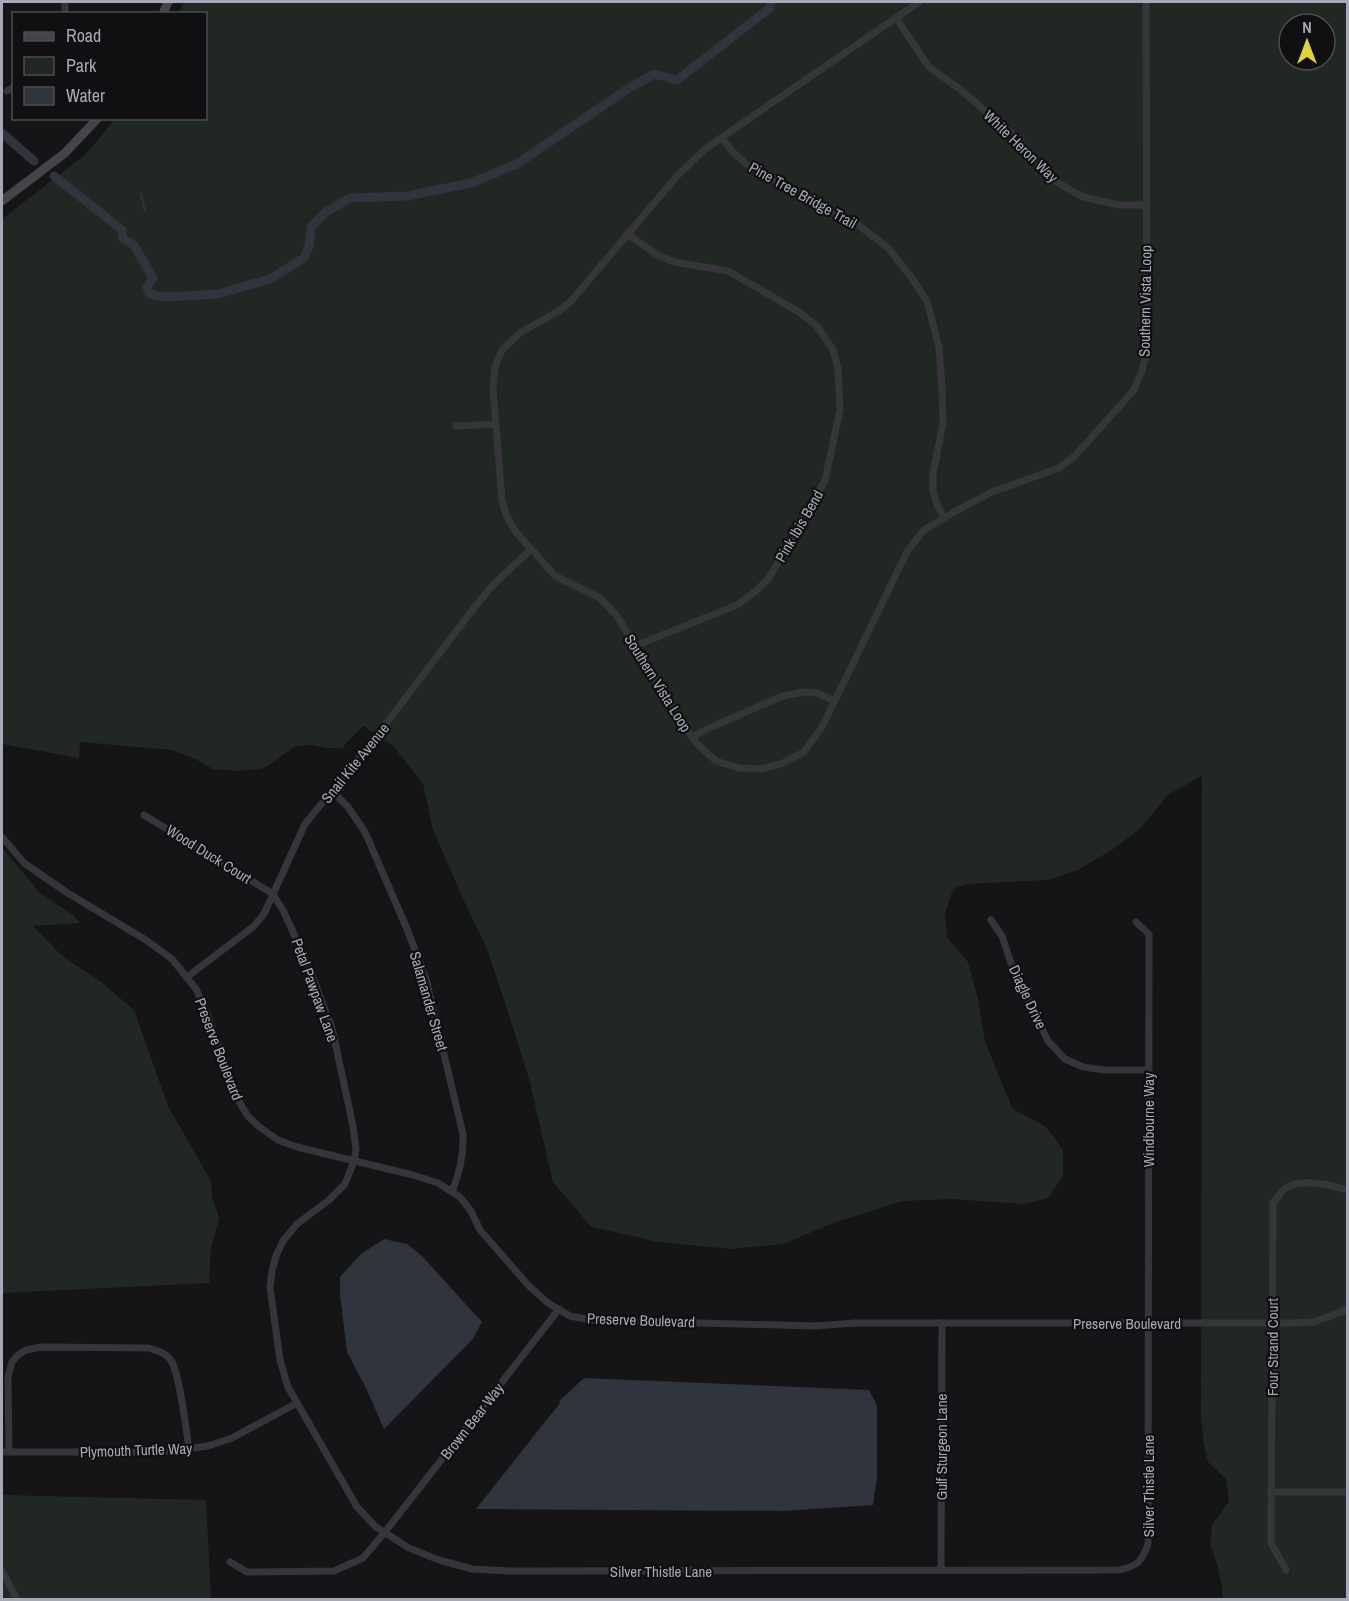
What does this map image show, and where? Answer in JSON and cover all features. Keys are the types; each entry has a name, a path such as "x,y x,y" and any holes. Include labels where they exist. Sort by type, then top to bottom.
{"street":[{"name":"Southern Vista Loop","path":"919,2 705,149 678,175 571,302 520,332 502,350 495,367 493,389 502,500 507,517 516,532 555,576 600,598 617,616 697,744 716,761 739,768 762,769 783,763 804,752 822,727 908,550 924,530 992,492 1059,468 1075,456 1133,391 1142,371 1147,350 1146,2"},
{"name":"White Heron Way","path":"896,18 929,67 961,90 1019,140 1051,179 1083,197 1119,205 1147,205"},
{"path":"2,201 65,153 97,120"},
{"name":"Pine Tree Bridge Trail","path":"722,138 746,164 857,224 888,248 927,301 939,347 942,390 943,423 933,474 933,491 944,518"},
{"name":"Pink Ibis Bend","path":"627,234 656,254 674,262 728,271 800,312 817,326 833,350 838,369 840,410 825,480 769,578 756,591 737,604 635,646"},
{"path":"456,426 496,424"},
{"name":"Snail Kite Avenue","path":"187,977 254,926 264,914 305,824 379,733 466,617 491,587 531,549"},
{"path":"692,737 783,696 804,692 817,693 834,701"},
{"name":"Salamander Street","path":"332,791 348,807 365,832 407,928 426,979 463,1134 464,1151 459,1175 452,1191"},
{"name":"Wood Duck Court","path":"144,815 273,894"},
{"name":"Preserve Boulevard","path":"2,837 24,863 172,959 196,989 206,1010 238,1100 247,1115 258,1126 278,1140 297,1148 413,1175 438,1183 452,1191 471,1211 480,1230 529,1286 548,1304 570,1316 590,1320 814,1326 855,1323 1271,1323 1314,1322 1347,1308"},
{"name":"Petal Pawpaw Lane","path":"273,894 284,912 310,970 332,1028 353,1126 356,1149 354,1161"},
{"name":"Diagle Drive","path":"991,920 1002,936 1011,963 1048,1041 1065,1059 1083,1067 1104,1070 1148,1070"},
{"name":"Windbourne Way","path":"1136,922 1149,934 1148,1323"},
{"name":"Silver Thistle Lane","path":"354,1161 345,1184 329,1200 297,1224 283,1241 272,1271 270,1287 280,1360 288,1387 357,1507 376,1527 410,1548 439,1560 472,1569 511,1571 1119,1570 1138,1563 1148,1544 1148,1323"},
{"name":"Four Strand Court","path":"1286,1570 1271,1543 1273,1203 1285,1188 1298,1183 1331,1185 1347,1190"},
{"name":"Brown Bear Way","path":"230,1562 247,1572 334,1571 363,1557 559,1309"},
{"name":"Gulf Sturgeon Lane","path":"941,1570 942,1323"},
{"path":"5,1452 8,1377 12,1362 26,1350 41,1347 149,1348 165,1353 172,1362 178,1380 189,1449"},
{"name":"Plymouth Turtle Way","path":"5,1452 161,1452 208,1446 231,1438 297,1403"},
{"path":"1271,1492 1347,1492"},
{"path":"2,1571 17,1599"}],"green space":[{"path":"183,2 1347,2 1347,1599 1223,1599 1217,1564 1210,1544 1212,1525 1229,1501 1226,1479 1208,1462 1201,1418 1202,776 1169,794 1140,829 1078,870 1048,880 966,884 953,889 945,914 947,937 968,962 978,999 985,1041 998,1074 1013,1109 1045,1126 1063,1149 1063,1176 1048,1198 1025,1204 951,1199 903,1201 836,1222 783,1244 731,1249 659,1242 591,1227 553,1182 529,1079 487,949 433,830 423,784 394,747 363,726 342,748 296,746 264,768 239,771 213,769 172,750 80,742 79,758 2,744 2,219 86,154 114,120 207,120 207,12 179,12"},
{"path":"2,847 39,892 73,915 80,923 33,926 60,954 101,982 134,1010 168,1106 211,1181 212,1197 219,1218 211,1248 209,1283 2,1293"},
{"path":"2,1495 206,1500 211,1599 2,1600"}],"water":[{"path":"384,1239 407,1244 422,1256 482,1322 473,1339 384,1429 347,1352 340,1277 361,1254"},
{"path":"584,1378 869,1390 877,1406 877,1478 873,1505 783,1511 476,1509 560,1403 559,1401"}],"waterway":[{"path":"54,176 122,230 123,239 134,245 153,278 147,287 149,293 168,297 218,294 270,279 304,258 309,246 311,227 326,212 350,198 407,196 471,183 517,164 629,88 654,74 677,80 770,8 772,2"},
{"path":"2,133 34,161"},
{"path":"141,194 145,211"}]}
